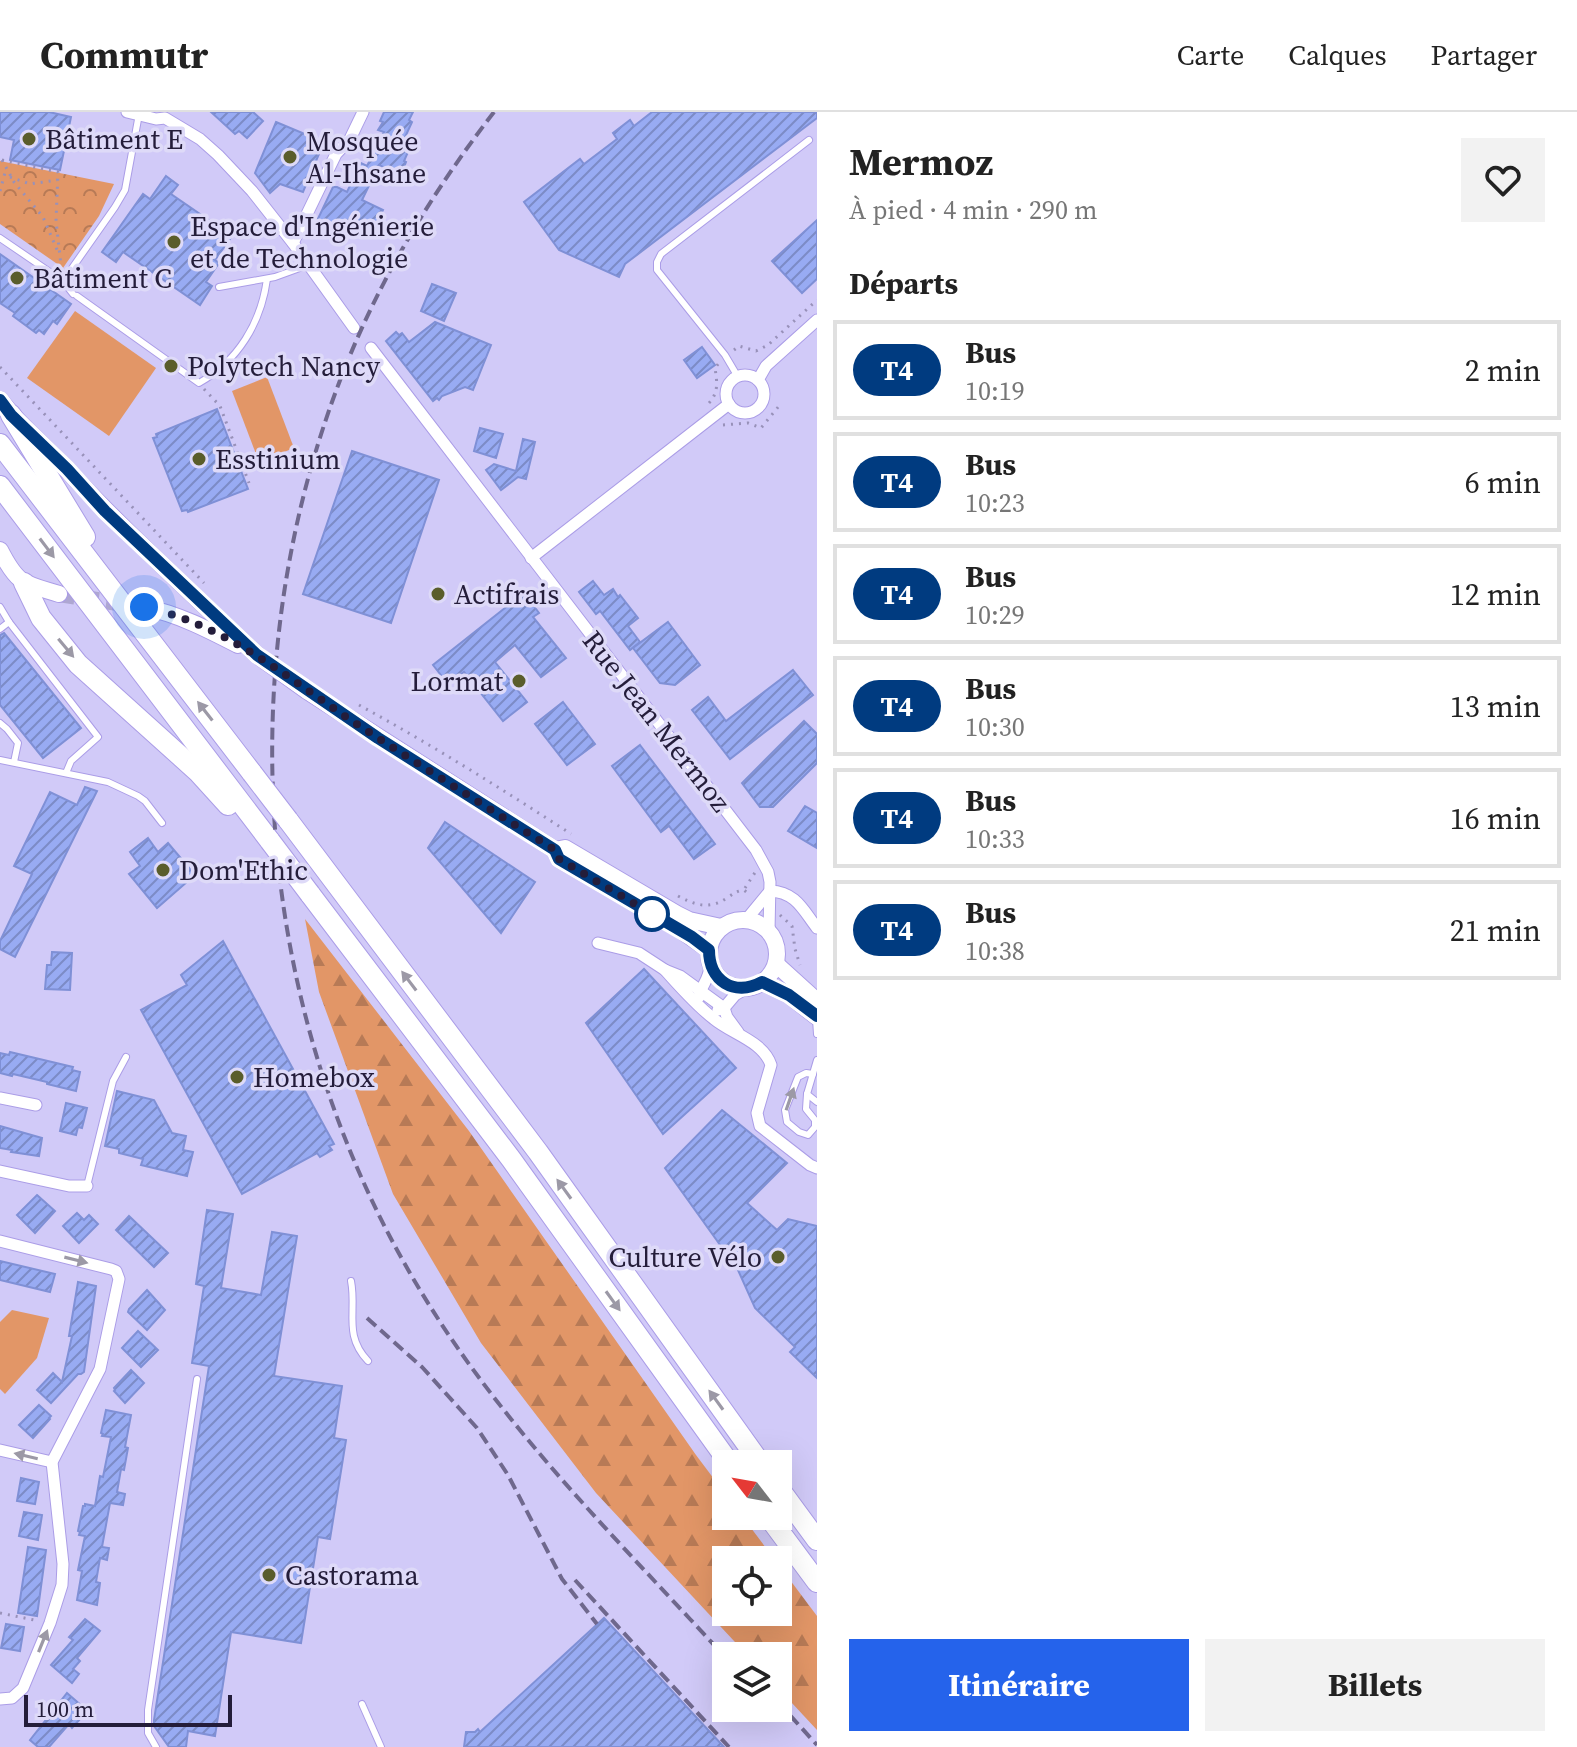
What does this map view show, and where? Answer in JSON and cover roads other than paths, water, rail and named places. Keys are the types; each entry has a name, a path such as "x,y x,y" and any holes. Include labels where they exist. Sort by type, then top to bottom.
{"highway":[{"path":"6,408 140,615 252,773 538,1152 751,1450"},
{"path":"0,444 140,615"},
{"path":"0,486 271,848 310,894 477,1113 720,1450"},
{"path":"24,583 41,618 78,664 198,772 271,848"},
{"path":"792,1506 817,1540"},
{"path":"778,1530 817,1582"}],"main road":[{"path":"6,408 105,511 257,655 307,691 555,850 559,859 679,929 710,958"},
{"path":"0,550 11,570 24,583 59,594"},
{"path":"140,615 164,611 189,620 257,655"},
{"path":"555,850 565,848 689,920 721,927"},
{"path":"755,985 768,977 776,964 777,947 763,926 737,920 721,927 711,942 710,958 714,973 732,987 755,985 789,995 817,1016"},
{"path":"776,964 817,1001"}],"street":[{"path":"293,243 336,154 350,139 363,112"},
{"path":"133,113 156,119 165,115 218,155 252,191 293,243 354,328"},
{"path":"758,380 766,366 817,320"},
{"name":"Rue Jean Mermoz","path":"371,348 756,850 768,872 770,891 766,905 769,931"},
{"path":"748,376 758,380 764,396 762,401 755,410 738,412 729,404 728,386 738,377 748,376"},
{"path":"531,558 729,404"},
{"path":"770,891 782,891 795,899 817,928"},
{"path":"746,920 766,905"},
{"path":"598,943 639,953 680,976 724,1008 741,1036"},
{"path":"702,1009 700,991 709,977 710,958"},
{"path":"665,970 702,1009 766,1053 771,1065 757,1113 760,1126 817,1168"},
{"path":"702,1009 724,1008 735,995 755,985"},
{"path":"0,1098 36,1105"},
{"path":"0,1171 69,1186 87,1186"},
{"path":"0,1241 111,1269 119,1279 100,1369 52,1462 63,1575 58,1601 23,1688 12,1698 0,1699"},
{"path":"0,1450 52,1462"}],"lane":[{"path":"63,281 125,190 133,113"},
{"path":"738,377 725,355 657,270 657,262 661,254 809,140"},
{"path":"0,238 199,383 236,353 246,339 265,296 267,279"},
{"path":"219,287 267,279 308,265"},
{"path":"0,607 98,737 71,761 66,773"},
{"path":"0,629 9,622"},
{"path":"0,723 18,743 14,762"},
{"path":"0,760 108,782 129,790 145,801 162,823"},
{"path":"817,1016 817,1034"},
{"path":"87,1186 113,1081 126,1057"},
{"path":"813,1074 798,1077 785,1110 787,1122 808,1135 815,1127 815,1120 806,1109 817,1060"},
{"path":"807,1094 817,1102"},
{"path":"351,1281 351,1326 356,1344 368,1361"},
{"path":"156,1747 148,1733 148,1710 197,1379"},
{"path":"362,1704 381,1747"}],"tunnel":[{"path":"59,594 129,605"}],"railway":[{"path":"494,112 427,208 387,276 339,383 304,495 281,611 272,728 276,846 293,962 323,1076 365,1186 420,1290 453,1341 525,1436 712,1643"},
{"path":"367,1318 422,1367 477,1428 508,1475 562,1579 597,1624"},
{"path":"575,1580 729,1747"},
{"path":"792,1717 817,1745"}],"place":[{"name":"Bâtiment E","path":"29,139"},
{"name":"Mosquée Al-Ihsane","path":"290,157"},
{"name":"Espace d'Ingénierie et de Technologie","path":"174,242"},
{"name":"Bâtiment C","path":"17,278"},
{"name":"Polytech Nancy","path":"171,366"},
{"name":"Esstinium","path":"199,459"},
{"name":"Actifrais","path":"438,594"},
{"name":"Lormat","path":"519,681"},
{"name":"Dom'Ethic","path":"163,870"},
{"name":"Homebox","path":"237,1077"},
{"name":"Culture Vélo","path":"778,1257"},
{"name":"Castorama","path":"269,1575"}]}
